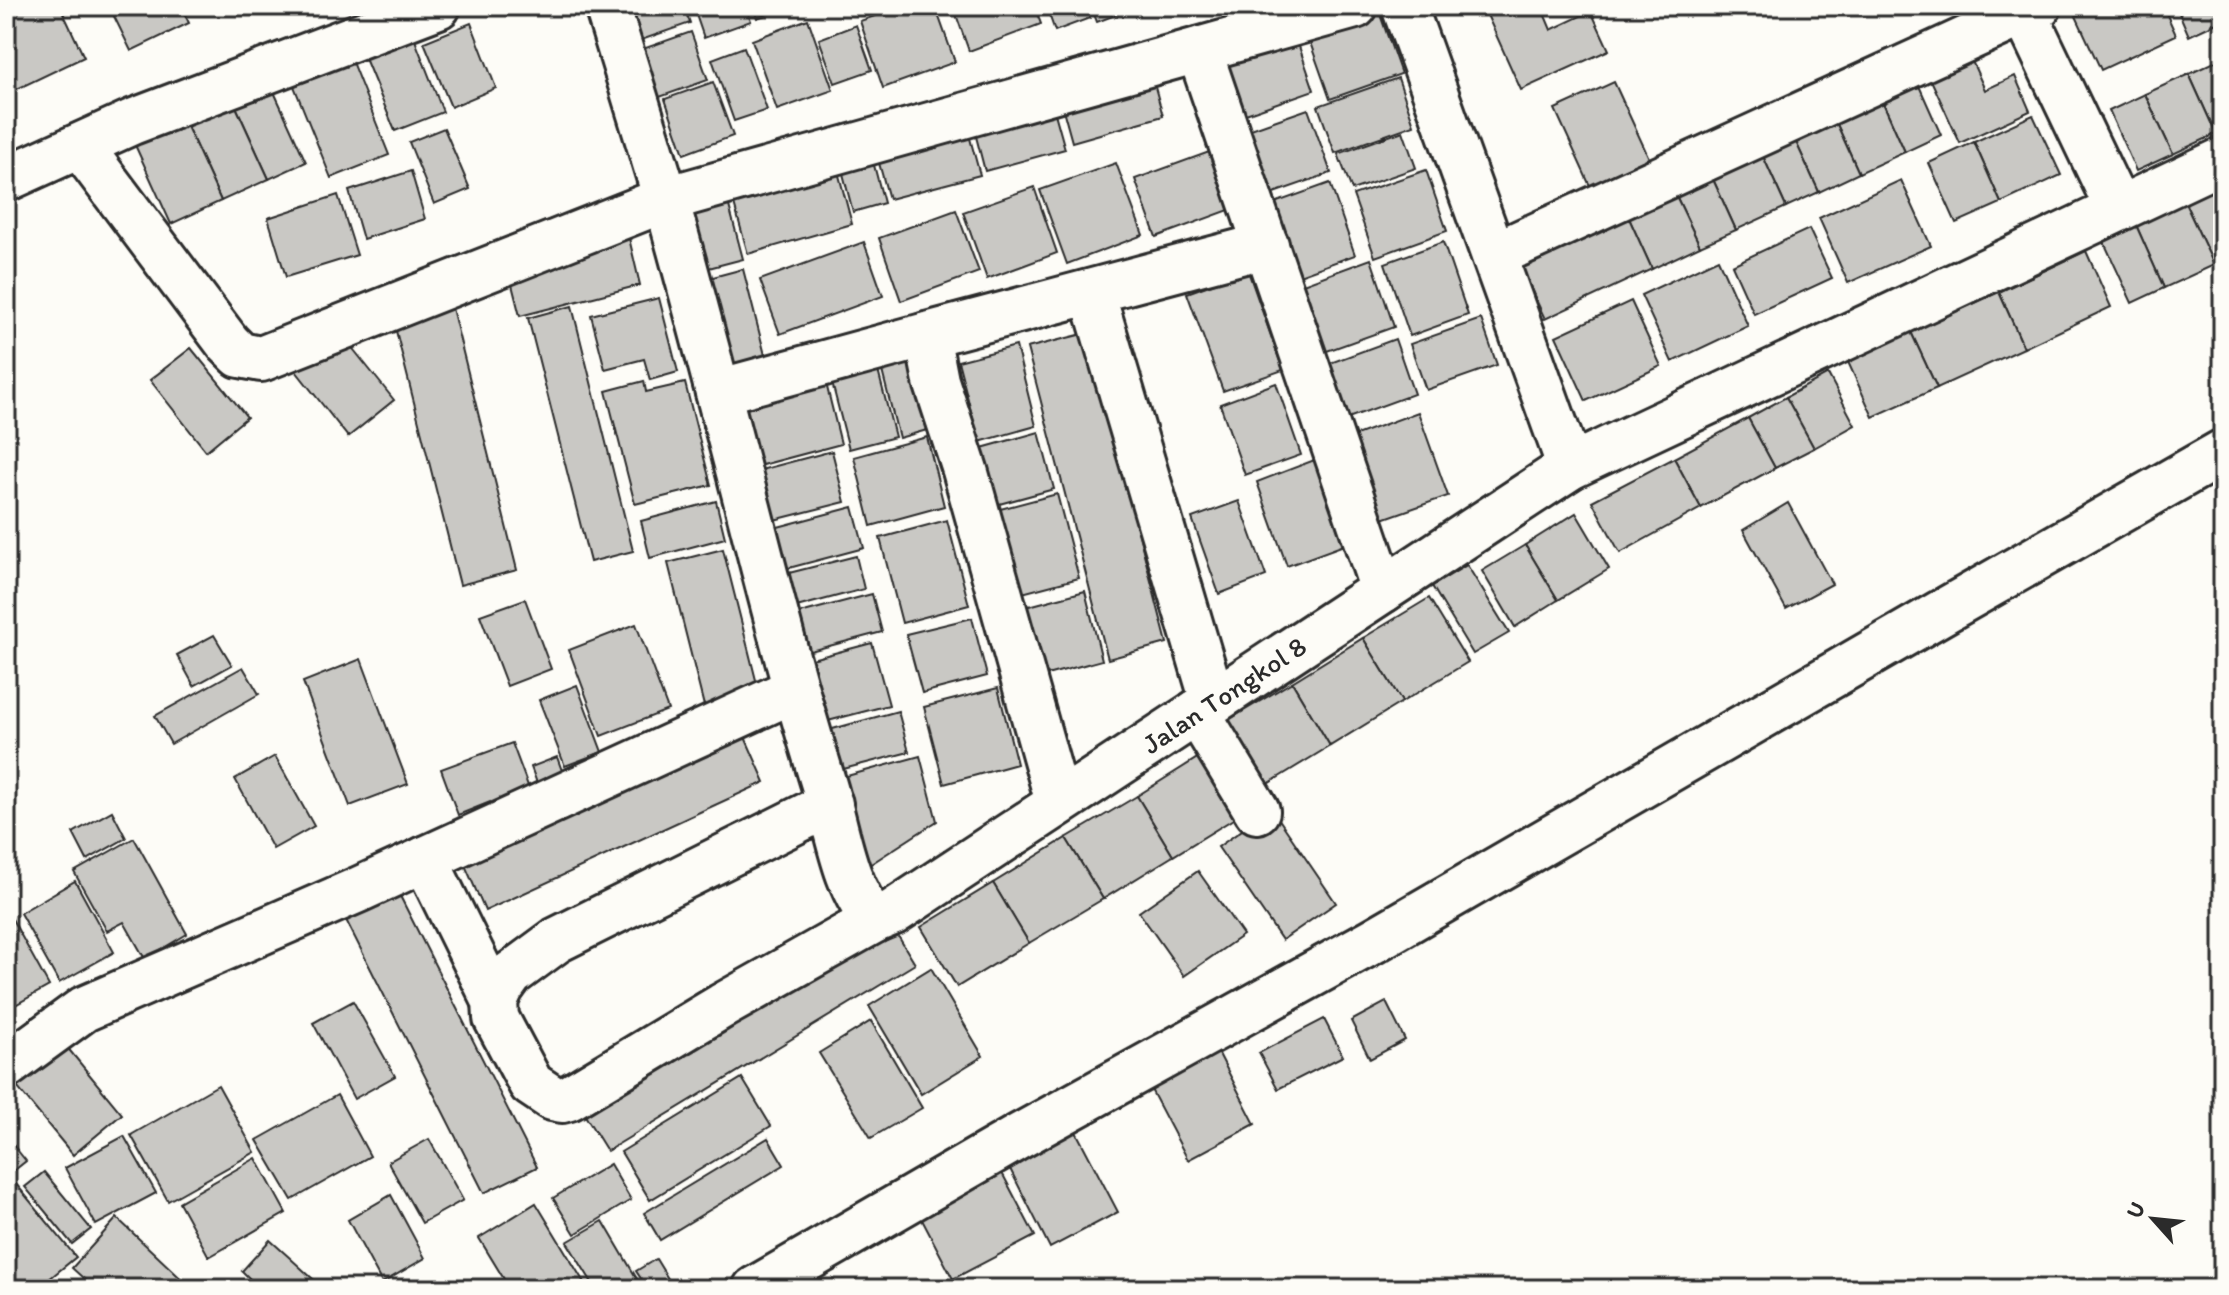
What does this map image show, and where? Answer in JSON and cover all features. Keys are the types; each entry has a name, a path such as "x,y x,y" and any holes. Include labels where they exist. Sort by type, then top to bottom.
{"street":[{"path":"6,179 132,122 438,6"},
{"path":"607,6 666,199 794,690 845,861 863,904 875,920"},
{"path":"80,146 228,343 240,355 261,359 666,199 1355,6"},
{"path":"1404,6 1570,467"},
{"path":"1494,255 2028,8 2118,209"},
{"path":"1199,50 1383,590"},
{"name":"Jalan Tongkol 8","path":"495,1001 496,1018 531,1084 552,1098 562,1100 578,1094 722,1006 920,896 1058,802 1570,467 2223,160"},
{"path":"718,392 1266,245"},
{"path":"1092,292 1205,706 1257,811"},
{"path":"927,335 936,381 965,470 1058,802"},
{"path":"755,1289 1018,1137 1387,934 2223,452"},
{"path":"6,1066 84,1009 425,859 794,690"},
{"path":"495,1001 511,974 557,940 830,804"},
{"path":"425,859 495,1001"}],"building":[{"path":"6,6 60,6 84,57 13,91 6,76"},
{"path":"109,6 181,6 189,23 131,51"},
{"path":"616,6 684,6 690,23 630,44"},
{"path":"693,6 746,6 751,21 704,38"},
{"path":"753,6 791,6 757,18"},
{"path":"904,6 935,6 955,62 883,88 860,21"},
{"path":"953,6 1034,6 1041,24 969,51"},
{"path":"1046,6 1086,6 1090,18 1055,31"},
{"path":"1091,6 1139,6 1097,22"},
{"path":"1377,6 1401,74 1330,99 1306,31"},
{"path":"1483,6 1541,6 1551,30 1591,11 1609,50 1521,90"},
{"path":"2098,6 2163,6 2176,35 2101,70 2076,16"},
{"path":"2176,6 2223,6 2223,20 2189,36"},
{"path":"808,19 833,90 777,110 752,40"},
{"path":"471,23 496,88 451,107 424,42"},
{"path":"856,25 872,70 835,83 819,39"},
{"path":"1292,26 1314,90 1240,116 1218,53"},
{"path":"691,32 708,80 654,99 637,51"},
{"path":"413,35 443,112 395,131 364,56"},
{"path":"744,47 767,110 734,121 712,59"},
{"path":"1966,48 1985,90 2015,76 2030,111 1960,143 1925,67"},
{"path":"2223,58 2223,131 2216,134 2189,74"},
{"path":"352,62 389,155 331,178 294,86"},
{"path":"1150,69 1163,116 1072,142 1059,95"},
{"path":"1912,70 1941,135 1905,152 1876,87"},
{"path":"2189,74 2216,134 2173,154 2145,94"},
{"path":"1398,78 1414,125 1335,153 1318,106"},
{"path":"713,82 733,136 684,154 665,99"},
{"path":"1614,82 1649,158 1590,186 1555,109"},
{"path":"270,83 306,162 269,179 233,100"},
{"path":"1876,87 1905,152 1859,173 1830,109"},
{"path":"2145,94 2173,154 2136,171 2109,111"},
{"path":"1051,99 1065,149 985,171 972,121"},
{"path":"233,100 269,179 221,201 185,122"},
{"path":"1308,109 1331,173 1268,195 1245,131"},
{"path":"1830,109 1859,173 1819,192 1789,127"},
{"path":"2033,115 2061,175 2001,203 1974,142"},
{"path":"965,120 980,175 889,199 874,145"},
{"path":"185,122 221,201 171,224 135,145"},
{"path":"1789,127 1819,192 1786,207 1757,143"},
{"path":"444,128 470,189 434,204 409,142"},
{"path":"1403,131 1416,168 1352,190 1338,154"},
{"path":"1974,142 2001,203 1956,223 1929,163"},
{"path":"1757,143 1786,207 1736,230 1707,166"},
{"path":"870,150 884,203 853,212 839,158"},
{"path":"1212,151 1232,209 1156,237 1135,179"},
{"path":"1116,163 1143,235 1067,264 1040,190"},
{"path":"836,164 852,224 748,254 731,193"},
{"path":"1707,166 1736,230 1700,246 1670,183"},
{"path":"1426,170 1447,231 1375,257 1353,195"},
{"path":"411,171 425,219 363,239 349,191"},
{"path":"1901,180 1931,246 1848,283 1819,218"},
{"path":"1330,183 1355,255 1291,278 1266,206"},
{"path":"1670,183 1700,246 1652,269 1623,205"},
{"path":"2223,185 2223,261 2214,265 2185,203"},
{"path":"1034,187 1057,253 987,279 963,212"},
{"path":"338,195 357,255 286,277 268,218"},
{"path":"728,202 743,259 701,270 686,214"},
{"path":"2185,203 2214,265 2164,288 2136,225"},
{"path":"1623,205 1652,269 1545,319 1515,255"},
{"path":"956,210 979,272 901,301 879,238"},
{"path":"2136,225 2164,288 2132,303 2103,240"},
{"path":"1809,229 1832,278 1754,314 1732,265"},
{"path":"629,238 640,285 520,316 508,269"},
{"path":"864,242 883,296 780,334 760,280"},
{"path":"1443,242 1468,315 1410,336 1385,263"},
{"path":"2086,251 2111,307 2024,348 1999,292"},
{"path":"1371,259 1394,327 1313,356 1289,289"},
{"path":"1718,259 1748,326 1672,362 1641,295"},
{"path":"743,269 766,359 721,370 698,281"},
{"path":"1248,271 1283,370 1223,391 1187,293"},
{"path":"1999,292 2024,348 1937,388 1911,332"},
{"path":"449,296 517,570 460,585 391,311"},
{"path":"659,298 678,372 650,380 644,359 605,369 591,315"},
{"path":"1631,301 1661,366 1586,401 1556,336"},
{"path":"572,306 633,551 590,562 528,318"},
{"path":"1481,319 1497,365 1426,390 1410,344"},
{"path":"1911,332 1937,388 1873,417 1848,362"},
{"path":"1087,333 1167,643 1108,659 1027,348"},
{"path":"342,335 394,400 348,437 296,371"},
{"path":"1395,339 1414,394 1340,421 1322,366"},
{"path":"920,340 941,426 899,438 877,351"},
{"path":"1016,346 1036,426 979,442 958,361"},
{"path":"191,348 247,417 206,451 150,380"},
{"path":"875,359 895,437 849,449 829,371"},
{"path":"1828,374 1855,425 1814,448 1786,397"},
{"path":"825,379 841,444 743,470 727,406"},
{"path":"644,381 646,392 685,383 711,485 635,504 606,391"},
{"path":"1276,383 1301,455 1245,475 1220,404"},
{"path":"1786,397 1814,448 1775,468 1748,418"},
{"path":"1418,412 1448,496 1374,522 1345,439"},
{"path":"1748,418 1775,468 1701,508 1674,458"},
{"path":"1039,432 1054,489 992,506 978,449"},
{"path":"927,437 944,506 871,526 854,457"},
{"path":"832,451 845,502 766,522 753,472"},
{"path":"1674,458 1701,508 1620,553 1592,501"},
{"path":"1317,459 1347,544 1287,566 1257,482"},
{"path":"1057,494 1079,578 1007,597 985,513"},
{"path":"716,501 725,538 650,558 641,521"},
{"path":"1239,501 1266,576 1219,594 1192,518"},
{"path":"1788,503 1832,584 1786,609 1743,530"},
{"path":"853,507 864,548 770,573 759,532"},
{"path":"1576,513 1609,569 1558,600 1525,545"},
{"path":"947,520 969,605 902,623 880,538"},
{"path":"1525,545 1558,600 1515,627 1482,571"},
{"path":"723,549 759,692 704,706 668,563"},
{"path":"856,556 864,589 789,609 781,575"},
{"path":"1467,565 1509,633 1473,654 1432,586"},
{"path":"1085,591 1102,660 1032,679 1014,610"},
{"path":"872,594 882,632 795,655 785,617"},
{"path":"1429,598 1468,662 1402,702 1363,638"},
{"path":"525,599 551,669 507,686 480,615"},
{"path":"972,618 987,676 922,693 906,634"},
{"path":"636,624 668,710 601,736 569,650"},
{"path":"214,635 232,665 194,686 177,655"},
{"path":"1363,638 1402,702 1330,746 1292,682"},
{"path":"872,643 889,705 824,722 808,660"},
{"path":"361,659 408,784 350,806 303,682"},
{"path":"243,667 259,694 171,744 155,716"},
{"path":"1292,682 1330,746 1266,785 1227,721"},
{"path":"577,685 602,752 565,766 539,700"},
{"path":"998,688 1017,764 944,784 924,707"},
{"path":"898,711 909,752 828,773 818,733"},
{"path":"741,728 765,782 485,911 461,856"},
{"path":"512,743 534,802 495,816 490,802 458,815 441,769"},
{"path":"1207,752 1243,813 1173,856 1137,796"},
{"path":"275,756 314,826 273,849 235,779"},
{"path":"920,756 937,821 857,873 836,779"},
{"path":"557,757 569,790 543,799 531,767"},
{"path":"1137,796 1173,856 1103,899 1066,838"},
{"path":"1272,809 1336,903 1282,940 1218,847"},
{"path":"112,811 126,838 87,860 73,833"},
{"path":"134,838 187,934 145,959 124,922 107,931 74,872"},
{"path":"1066,838 1103,899 1029,943 993,883"},
{"path":"1198,871 1243,935 1184,976 1139,912"},
{"path":"75,881 114,952 59,983 20,913"},
{"path":"993,883 1029,943 957,987 921,927"},
{"path":"398,892 537,1167 484,1193 345,918"},
{"path":"6,908 49,986 6,1010"},
{"path":"889,921 915,964 607,1151 581,1109"},
{"path":"931,968 983,1056 921,1094 869,1006"},
{"path":"353,1001 395,1076 354,1099 313,1023"},
{"path":"1386,1002 1405,1040 1370,1059 1351,1021"},
{"path":"1324,1019 1343,1056 1278,1089 1259,1053"},
{"path":"871,1021 922,1108 871,1138 819,1053"},
{"path":"66,1046 122,1114 73,1155 17,1087"},
{"path":"1216,1048 1255,1124 1188,1160 1148,1084"},
{"path":"742,1078 771,1126 650,1200 621,1152"},
{"path":"218,1085 255,1152 168,1201 131,1135"},
{"path":"337,1095 370,1156 292,1200 257,1140"},
{"path":"1073,1126 1118,1212 1050,1248 1006,1161"},
{"path":"6,1136 26,1161 6,1177"},
{"path":"124,1136 156,1193 96,1225 65,1168"},
{"path":"768,1138 784,1165 660,1240 644,1213"},
{"path":"429,1139 463,1200 422,1223 388,1162"},
{"path":"256,1158 286,1213 209,1257 179,1202"},
{"path":"610,1164 631,1200 575,1234 553,1198"},
{"path":"1001,1171 1035,1236 953,1279 919,1214"},
{"path":"44,1172 91,1229 72,1244 25,1187"},
{"path":"16,1184 76,1257 37,1289 18,1289 6,1275 6,1193"},
{"path":"391,1195 425,1258 382,1283 348,1220"},
{"path":"536,1203 588,1289 510,1289 479,1238"},
{"path":"117,1218 192,1289 95,1289 72,1268"},
{"path":"603,1221 637,1279 621,1289 596,1289 567,1242"},
{"path":"270,1240 324,1289 260,1289 242,1271"},
{"path":"656,1259 670,1282 659,1289 648,1289 636,1271"}]}
